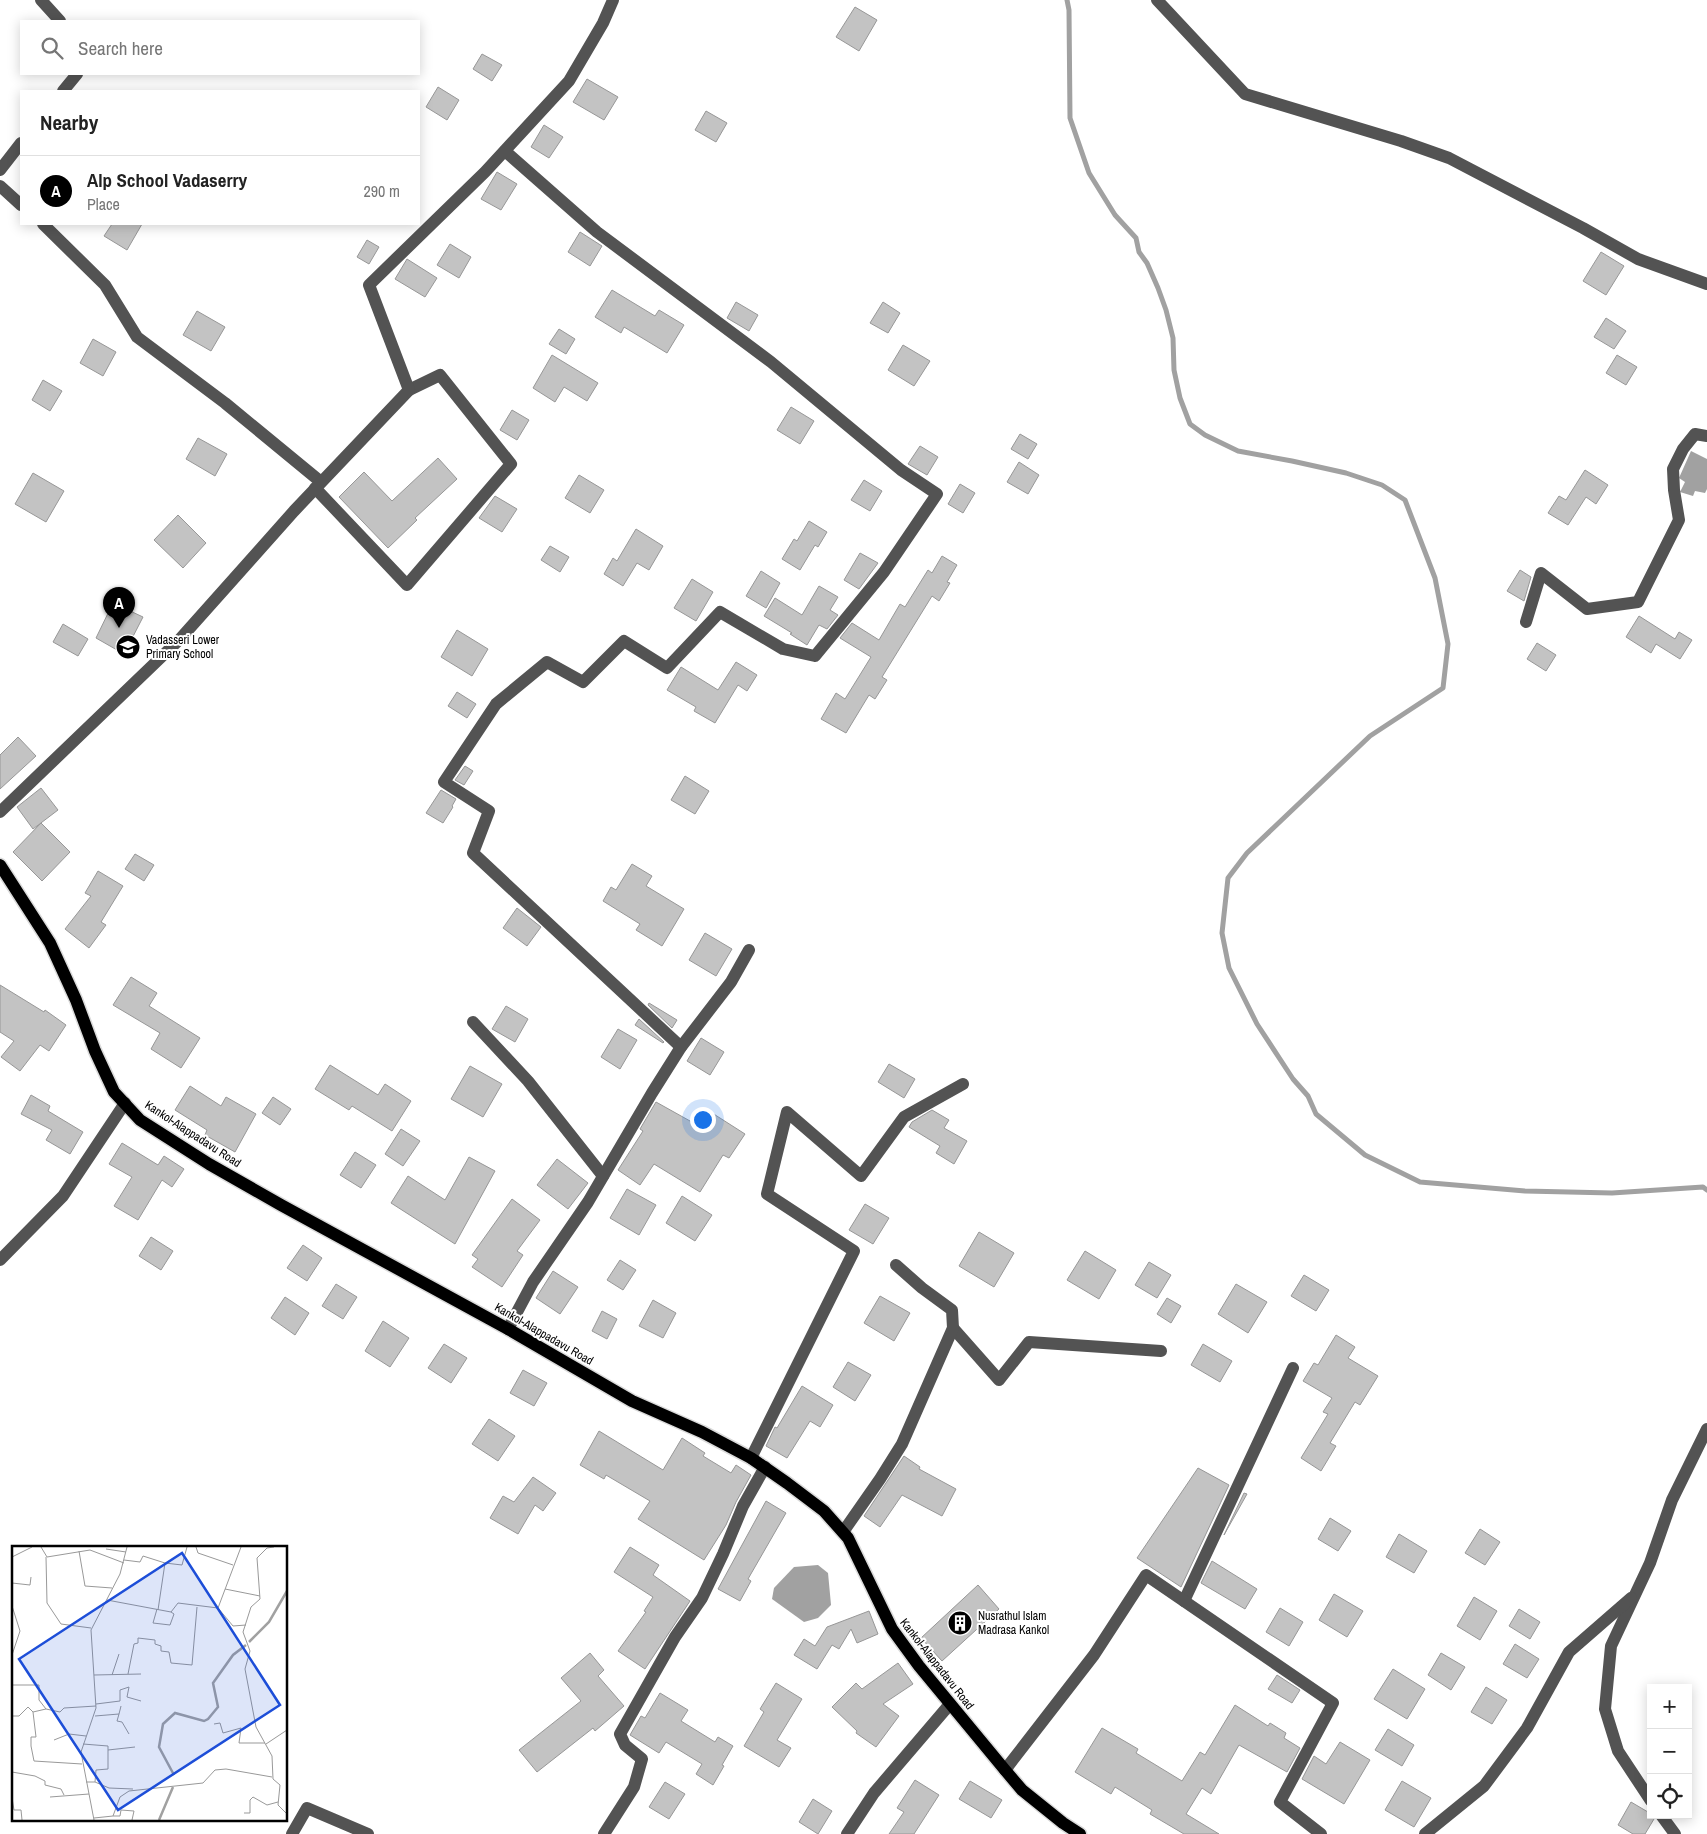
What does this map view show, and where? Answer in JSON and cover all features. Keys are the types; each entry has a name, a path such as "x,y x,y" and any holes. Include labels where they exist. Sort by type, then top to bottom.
{"main road":[{"name":"Kankol-Alappadavu Road","path":"0,865 50,943 76,1000 94,1050 114,1092 140,1120 209,1164 508,1329 632,1401 702,1432 765,1467 824,1512 843,1532 848,1538 892,1629 919,1666 1022,1790 1063,1823 1080,1834"}],"street":[{"path":"41,0 59,20"},
{"path":"409,390 369,284 505,151 569,81 604,23 613,0"},
{"path":"1157,0 1246,94 1401,141 1449,158 1583,228 1638,260 1707,284"},
{"path":"64,90 76,75"},
{"path":"0,170 20,145"},
{"path":"505,151 597,232 772,362 901,470 937,494 884,572 815,656 783,649 720,612 667,668 624,641 583,682 546,662 496,704 444,782 489,811 473,853 681,1047"},
{"path":"0,186 20,204"},
{"path":"0,812 180,639 318,485 409,390 440,375 511,464 407,585 318,485 225,403 137,337 105,285 44,225"},
{"path":"1526,622 1540,573 1587,609 1638,602 1679,520 1673,469 1682,449 1694,434 1707,436"},
{"path":"508,1329 533,1282 588,1202 681,1047 731,982 749,950"},
{"path":"473,1022 528,1081 604,1176"},
{"path":"751,1458 854,1251 767,1194 787,1112 861,1176 904,1117 962,1084"},
{"path":"0,1260 63,1196 125,1103"},
{"path":"843,1532 902,1444 954,1328 952,1310 922,1288 896,1265"},
{"path":"954,1328 999,1380 1029,1342 1161,1351"},
{"path":"1184,1601 1293,1368"},
{"path":"1647,1795 1618,1751 1605,1709 1611,1646 1650,1563 1672,1500 1707,1429"},
{"path":"604,1834 634,1787 642,1759 625,1745 620,1734 675,1637 702,1598 743,1506 765,1467"},
{"path":"1004,1770 1094,1655 1146,1575 1333,1703 1280,1802 1321,1834"},
{"path":"1424,1834 1484,1786 1527,1728 1569,1652 1636,1594"},
{"path":"847,1834 874,1793 950,1704"},
{"path":"292,1834 307,1808 368,1834"},
{"path":"1664,1819 1675,1834"}],"shaded area":[{"path":"1691,451 1707,459 1707,489 1705,493 1695,491 1693,496 1680,492 1685,482 1679,478"},
{"path":"818,1565 828,1573 831,1605 818,1618 804,1622 772,1599 774,1588 794,1567"}],"building":[{"path":"855,7 877,20 859,51 836,37"},
{"path":"482,54 502,65 492,81 473,69"},
{"path":"587,79 618,97 604,120 573,102"},
{"path":"438,87 459,100 447,120 426,107"},
{"path":"706,111 727,123 716,142 695,130"},
{"path":"544,125 563,137 549,158 531,147"},
{"path":"497,172 517,184 501,210 481,199"},
{"path":"111,225 141,225 127,250 104,236"},
{"path":"580,232 602,246 590,266 568,252"},
{"path":"367,240 379,247 369,264 357,257"},
{"path":"450,244 471,257 459,278 437,265"},
{"path":"1601,252 1624,266 1606,295 1583,281"},
{"path":"407,259 437,278 425,297 395,279"},
{"path":"612,290 655,316 659,310 684,325 667,353 624,327 621,333 595,317"},
{"path":"736,302 758,315 749,331 727,318"},
{"path":"883,302 900,313 888,333 870,323"},
{"path":"197,311 225,327 211,351 183,335"},
{"path":"1606,318 1626,331 1614,349 1594,337"},
{"path":"559,329 575,339 566,354 549,344"},
{"path":"93,339 116,352 103,376 80,363"},
{"path":"903,345 930,361 914,386 888,370"},
{"path":"552,355 598,383 587,401 564,387 555,402 533,388"},
{"path":"1617,355 1637,367 1626,385 1606,373"},
{"path":"43,380 62,391 50,411 32,400"},
{"path":"791,407 814,421 800,444 777,430"},
{"path":"512,410 529,420 517,440 500,430"},
{"path":"1020,434 1037,444 1028,459 1011,449"},
{"path":"198,438 227,454 215,476 186,459"},
{"path":"920,446 938,457 927,475 908,464"},
{"path":"438,458 457,479 415,518 417,520 388,548 339,497 364,472 392,501"},
{"path":"1019,462 1039,475 1028,494 1007,482"},
{"path":"1585,470 1608,485 1596,504 1586,497 1568,525 1548,513 1559,496 1566,500"},
{"path":"33,473 64,491 46,522 15,504"},
{"path":"579,475 604,490 590,513 565,498"},
{"path":"864,480 882,491 870,511 851,500"},
{"path":"960,484 975,493 963,513 948,504"},
{"path":"495,496 517,509 502,532 479,518"},
{"path":"178,515 206,543 183,568 154,540"},
{"path":"809,521 827,532 818,547 815,545 800,570 782,559 794,539 797,541"},
{"path":"636,529 663,546 649,570 637,563 623,586 604,574 613,558 617,561"},
{"path":"550,546 569,557 560,572 541,560"},
{"path":"860,553 878,563 859,589 844,580"},
{"path":"942,556 957,565 947,582 950,583 939,601 932,596 882,677 887,680 875,699 869,695 846,733 821,719 836,693 845,699 871,657 840,638 852,623 879,640 900,604 905,607 928,570 932,573"},
{"path":"1520,570 1531,577 1524,601 1507,591"},
{"path":"761,571 780,583 766,608 746,596"},
{"path":"692,579 713,592 696,621 674,608"},
{"path":"819,586 838,597 830,610 838,615 827,629 819,625 807,645 790,634 792,633 764,616 775,598 802,615"},
{"path":"113,603 143,617 124,654 96,638"},
{"path":"1639,616 1675,639 1679,632 1692,640 1680,659 1656,644 1651,653 1626,637"},
{"path":"63,624 88,639 78,656 53,642"},
{"path":"457,630 488,649 472,676 441,657"},
{"path":"1537,643 1556,655 1546,671 1527,659"},
{"path":"736,662 757,675 747,691 738,685 715,723 694,711 696,707 667,690 681,667 718,690"},
{"path":"457,692 476,704 467,718 448,706"},
{"path":"18,737 36,756 0,789 0,755"},
{"path":"465,766 473,771 464,785 455,780"},
{"path":"685,776 709,791 695,814 671,800"},
{"path":"41,788 58,810 33,829 17,807"},
{"path":"441,790 456,799 443,823 426,813"},
{"path":"41,823 70,852 42,881 13,852"},
{"path":"135,854 154,865 144,881 125,869"},
{"path":"632,864 652,876 646,886 684,909 662,946 636,930 640,924 603,901 611,887 616,890"},
{"path":"98,871 123,886 101,922 106,925 89,948 65,929 91,896 85,893"},
{"path":"517,908 541,927 527,946 503,928"},
{"path":"705,933 732,949 716,976 689,960"},
{"path":"131,977 157,993 149,1006 200,1038 181,1068 151,1049 160,1033 113,1005"},
{"path":"0,985 44,1012 45,1010 66,1025 49,1051 40,1045 20,1071 1,1057 14,1041 0,1032"},
{"path":"649,1003 677,1020 672,1028 648,1005"},
{"path":"506,1006 528,1019 515,1042 492,1029"},
{"path":"639,1019 664,1042 635,1025"},
{"path":"618,1029 637,1040 620,1069 601,1057"},
{"path":"701,1038 724,1052 710,1075 687,1061"},
{"path":"889,1064 915,1079 904,1098 878,1082"},
{"path":"330,1065 378,1095 385,1084 411,1101 392,1131 352,1106 349,1110 315,1089"},
{"path":"470,1066 502,1084 483,1117 451,1099"},
{"path":"190,1086 221,1106 226,1097 256,1114 235,1152 205,1135 207,1130 175,1110"},
{"path":"31,1095 50,1106 48,1111 83,1132 70,1154 46,1140 52,1130 21,1114"},
{"path":"273,1097 291,1109 280,1125 262,1113"},
{"path":"656,1102 699,1126 709,1111 745,1134 729,1158 723,1155 700,1192 654,1164 640,1185 618,1170 643,1131 640,1129"},
{"path":"932,1110 949,1120 944,1128 967,1141 954,1164 936,1153 940,1146 909,1127 912,1122"},
{"path":"401,1129 420,1141 403,1166 385,1154"},
{"path":"122,1143 158,1165 164,1156 184,1169 172,1187 162,1180 138,1220 114,1206 132,1177 109,1164"},
{"path":"355,1152 376,1165 361,1188 340,1175"},
{"path":"469,1157 495,1171 455,1244 391,1203 408,1176 445,1200"},
{"path":"557,1159 588,1183 568,1209 537,1185"},
{"path":"627,1189 656,1205 639,1235 610,1218"},
{"path":"682,1196 712,1215 695,1241 666,1223"},
{"path":"512,1199 540,1220 517,1251 523,1255 502,1287 472,1267 478,1259 472,1255"},
{"path":"865,1204 889,1218 873,1244 849,1230"},
{"path":"979,1232 1014,1253 994,1287 959,1266"},
{"path":"151,1237 173,1251 161,1270 139,1256"},
{"path":"303,1245 322,1258 307,1281 287,1268"},
{"path":"1085,1251 1116,1270 1099,1299 1067,1280"},
{"path":"620,1260 636,1270 623,1290 607,1280"},
{"path":"1149,1262 1171,1275 1157,1298 1135,1285"},
{"path":"553,1271 578,1287 560,1314 536,1298"},
{"path":"1304,1275 1329,1290 1316,1311 1291,1296"},
{"path":"336,1284 357,1297 343,1319 322,1306"},
{"path":"1236,1284 1267,1302 1248,1333 1218,1314"},
{"path":"880,1296 910,1313 894,1341 864,1323"},
{"path":"285,1297 309,1313 295,1335 271,1318"},
{"path":"1167,1298 1181,1306 1171,1323 1157,1314"},
{"path":"653,1300 676,1313 663,1338 639,1326"},
{"path":"602,1311 617,1319 607,1339 592,1331"},
{"path":"383,1321 409,1338 390,1367 365,1351"},
{"path":"1336,1335 1355,1347 1348,1358 1378,1376 1360,1405 1355,1402 1330,1443 1336,1446 1321,1471 1301,1458 1328,1414 1323,1412 1332,1398 1303,1381 1314,1363 1318,1365"},
{"path":"444,1344 467,1358 451,1383 428,1368"},
{"path":"1203,1344 1232,1361 1220,1382 1191,1365"},
{"path":"848,1362 871,1375 855,1401 833,1387"},
{"path":"523,1370 547,1383 534,1406 510,1393"},
{"path":"802,1386 833,1405 820,1427 810,1421 787,1458 766,1446 775,1427 777,1428"},
{"path":"489,1419 515,1436 498,1461 472,1444"},
{"path":"599,1431 663,1470 682,1438 705,1453 703,1456 731,1473 736,1465 751,1475 726,1525 704,1560 638,1519 650,1501 606,1475 604,1479 580,1465"},
{"path":"904,1456 920,1467 919,1469 956,1489 942,1516 902,1495 880,1527 864,1516"},
{"path":"1198,1468 1229,1485 1181,1587 1137,1558"},
{"path":"533,1477 556,1493 543,1511 535,1505 518,1534 490,1518 503,1496 514,1502"},
{"path":"1244,1493 1247,1494 1224,1535"},
{"path":"766,1501 786,1513 748,1579 751,1581 740,1601 718,1589"},
{"path":"1330,1518 1351,1531 1338,1551 1318,1539"},
{"path":"1480,1529 1500,1542 1485,1565 1465,1553"},
{"path":"1399,1534 1427,1551 1414,1573 1386,1557"},
{"path":"630,1547 659,1565 653,1575 690,1601 645,1669 618,1651 646,1612 644,1611 653,1597 614,1572"},
{"path":"1212,1561 1257,1589 1245,1609 1201,1583"},
{"name":"Nusrathul Islam Madrasa Kankol","path":"978,1585 999,1609 942,1661 921,1638"},
{"path":"1334,1594 1363,1611 1347,1637 1319,1620"},
{"path":"1474,1597 1497,1611 1480,1640 1457,1626"},
{"path":"1280,1608 1303,1622 1289,1646 1266,1632"},
{"path":"1519,1609 1540,1622 1530,1639 1509,1626"},
{"path":"869,1611 878,1634 857,1643 851,1629 839,1649 832,1645 817,1669 794,1655 804,1639 815,1646 827,1627"},
{"path":"1515,1644 1539,1659 1527,1678 1503,1664"},
{"path":"590,1653 604,1670 598,1676 624,1706 595,1731 593,1728 537,1772 519,1750 581,1701 561,1678"},
{"path":"1441,1653 1465,1667 1451,1690 1428,1675"},
{"path":"898,1663 913,1684 883,1704 899,1716 876,1747 856,1733 857,1731 832,1707 856,1683 862,1689"},
{"path":"1393,1669 1425,1689 1407,1719 1374,1699"},
{"path":"1277,1675 1300,1690 1292,1703 1268,1689"},
{"path":"776,1683 802,1699 777,1740 791,1748 779,1767 744,1746 764,1712 760,1709"},
{"path":"1486,1687 1507,1700 1492,1724 1471,1712"},
{"path":"660,1693 688,1710 681,1721 715,1742 718,1737 733,1746 713,1785 696,1774 702,1764 666,1742 659,1753 630,1735 641,1716 645,1718"},
{"path":"1235,1705 1268,1726 1270,1723 1286,1733 1284,1738 1300,1748 1287,1772 1239,1745 1211,1794 1202,1788 1186,1814 1219,1834 1184,1834 1150,1814 1152,1810 1115,1787 1111,1794 1075,1772 1102,1728 1138,1749 1136,1753 1182,1781 1200,1752 1205,1755"},
{"path":"1388,1729 1414,1745 1402,1766 1375,1750"},
{"path":"1340,1742 1370,1760 1344,1804 1302,1779 1314,1756 1326,1764"},
{"path":"915,1780 939,1795 914,1834 889,1834 904,1812 897,1808"},
{"path":"970,1781 1002,1800 991,1818 959,1799"},
{"path":"1402,1781 1431,1798 1414,1827 1385,1810"},
{"path":"665,1782 685,1794 669,1819 649,1807"},
{"path":"813,1799 832,1811 818,1834 799,1822"},
{"path":"1631,1802 1647,1811 1647,1819 1654,1819 1645,1834 1633,1834 1618,1825"}],"waterway":[{"path":"1067,0 1069,10 1070,118 1089,173 1115,215 1136,238 1139,252 1147,263 1158,288 1173,338 1174,370 1180,398 1190,424 1205,435 1238,451 1346,473 1382,485 1405,500 1435,578 1448,644 1443,688 1370,736 1247,853 1228,878 1222,933 1229,968 1257,1024 1293,1079 1308,1096 1316,1114 1365,1155 1420,1182 1525,1191 1612,1193 1703,1187 1707,1190"}],"place":[{"name":"Alp School Vadaserry","path":"119,628"},
{"name":"Vadasseri Lower Primary School","path":"128,647"},
{"name":"Nusrathul Islam Madrasa Kankol","path":"960,1623"}]}
